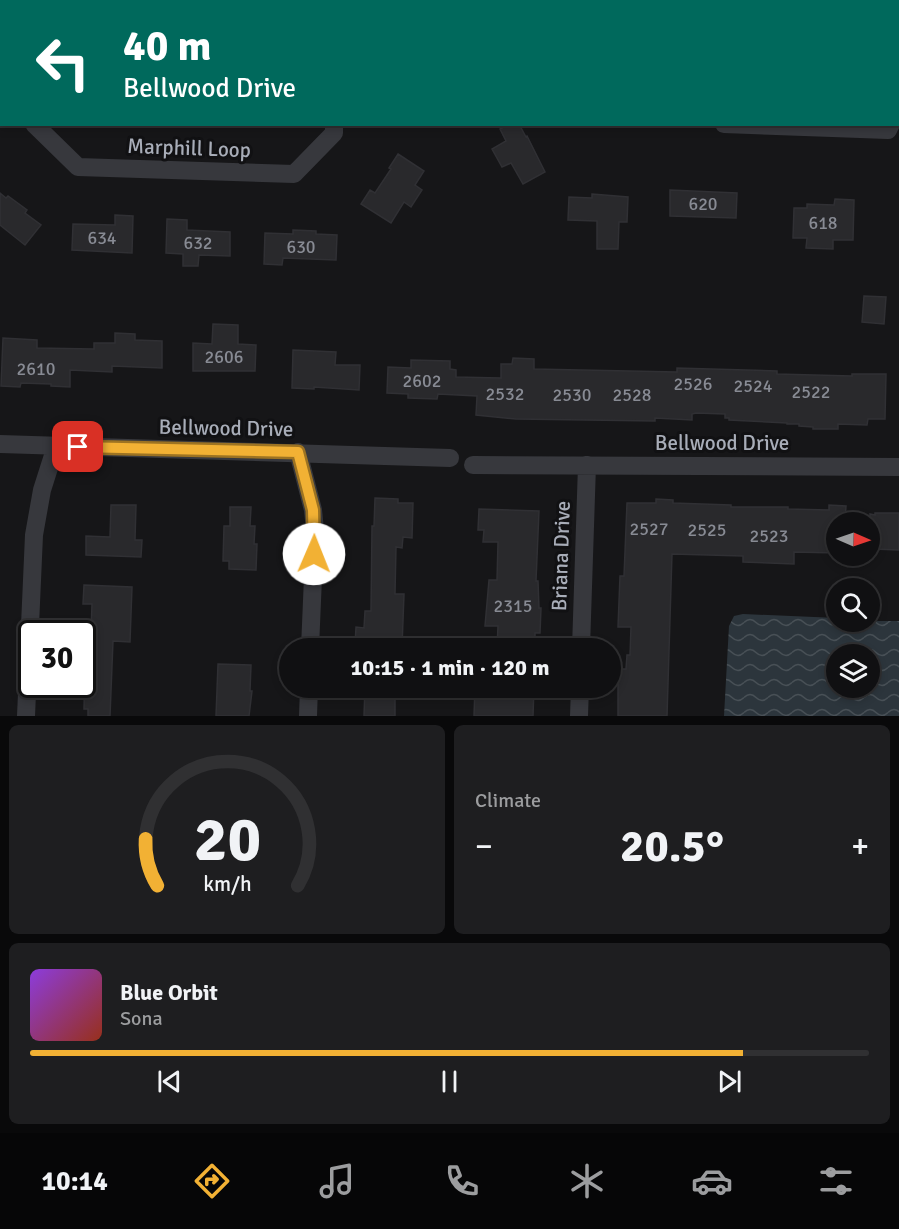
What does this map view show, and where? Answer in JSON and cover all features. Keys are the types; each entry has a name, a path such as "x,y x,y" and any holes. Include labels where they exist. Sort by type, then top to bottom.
{"street":[{"name":"Marphill Loop","path":"36,126 78,167 294,174 334,133 334,126"},
{"path":"773,126 888,130 890,126"},
{"name":"Bellwood Drive","path":"0,444 450,458"},
{"path":"26,716 33,535 39,501 56,446"},
{"path":"298,452 309,490 315,530 310,638"},
{"name":"Bellwood Drive","path":"473,465 899,466"},
{"name":"Briana Drive","path":"581,638 587,465"},
{"path":"308,716 309,698"},
{"path":"579,716 580,698"}],"water":[{"path":"743,614 826,618 826,632 880,632 880,621 899,621 899,716 724,716 729,626 734,616"}],"building":[{"path":"505,126 520,126 545,172 523,184 511,163 502,167 492,149 506,141 500,129"},
{"path":"398,154 424,171 415,185 422,190 411,207 404,202 391,223 361,204 370,190 375,193"},
{"path":"670,190 737,193 736,218 670,216"},
{"path":"0,193 27,210 25,213 41,225 25,245 0,225"},
{"path":"592,194 628,197 627,222 619,222 618,249 597,249 597,221 568,220 569,197 592,198"},
{"path":"835,199 854,200 853,240 833,240 833,249 806,248 807,238 793,238 794,208 807,208 807,204 834,205"},
{"path":"115,215 133,216 132,253 72,250 73,224 115,225"},
{"path":"167,219 187,220 187,230 230,232 230,256 199,255 198,266 183,266 183,254 166,253"},
{"path":"293,230 337,235 336,260 283,258 282,265 264,264 265,233 293,234"},
{"path":"864,296 886,297 884,324 862,322"},
{"path":"213,324 238,325 238,344 256,345 255,371 193,371 193,343 212,344"},
{"path":"115,333 135,334 135,340 162,341 162,368 112,366 112,372 70,370 70,387 21,383 20,387 1,386 3,338 37,340 37,348 94,349 94,343 115,343"},
{"path":"293,350 336,352 335,365 360,365 359,390 292,388"},
{"path":"513,358 534,359 534,369 677,372 677,368 777,371 777,374 852,376 852,374 886,374 885,419 868,419 867,425 838,424 838,429 813,429 813,427 799,426 799,424 729,420 725,418 725,414 696,413 692,414 692,420 516,419 476,415 477,396 438,394 437,399 408,398 408,394 387,393 388,367 411,368 411,360 450,361 450,369 456,370 456,377 501,378 501,364 512,364"},
{"path":"375,498 398,499 398,503 413,503 412,538 403,537 402,548 396,547 395,594 404,594 402,638 355,638 356,627 364,628 365,611 371,611 372,526 374,526"},
{"path":"656,499 673,500 673,503 731,505 731,507 829,510 829,505 846,506 846,512 826,512 826,553 794,552 794,564 743,562 743,556 672,554 667,716 618,716 618,698 621,698 621,669 626,669 627,655 630,655 631,627 618,627 620,576 624,576 627,503 656,503"},
{"path":"111,505 136,505 135,540 142,540 141,557 86,555 86,536 110,537"},
{"path":"230,507 251,507 250,526 255,526 254,544 257,544 256,570 229,569 229,561 223,561 224,526 230,526"},
{"path":"479,509 539,511 536,581 538,581 539,608 541,608 540,633 535,633 535,638 497,638 498,626 485,626 489,580 497,580 498,542 483,542 484,530 478,530"},
{"path":"880,513 899,513 899,550 880,549"},
{"path":"84,585 132,587 130,642 113,641 110,716 88,716 88,709 84,709 84,698 96,698 96,620 91,620 92,604 83,604"},
{"path":"218,664 251,665 250,691 252,691 249,716 216,716"},
{"path":"365,698 395,698 395,716 364,716"},
{"path":"475,698 534,698 533,716 474,716"}],"route":[{"path":"78,447 298,452 313,510 314,554"}]}
